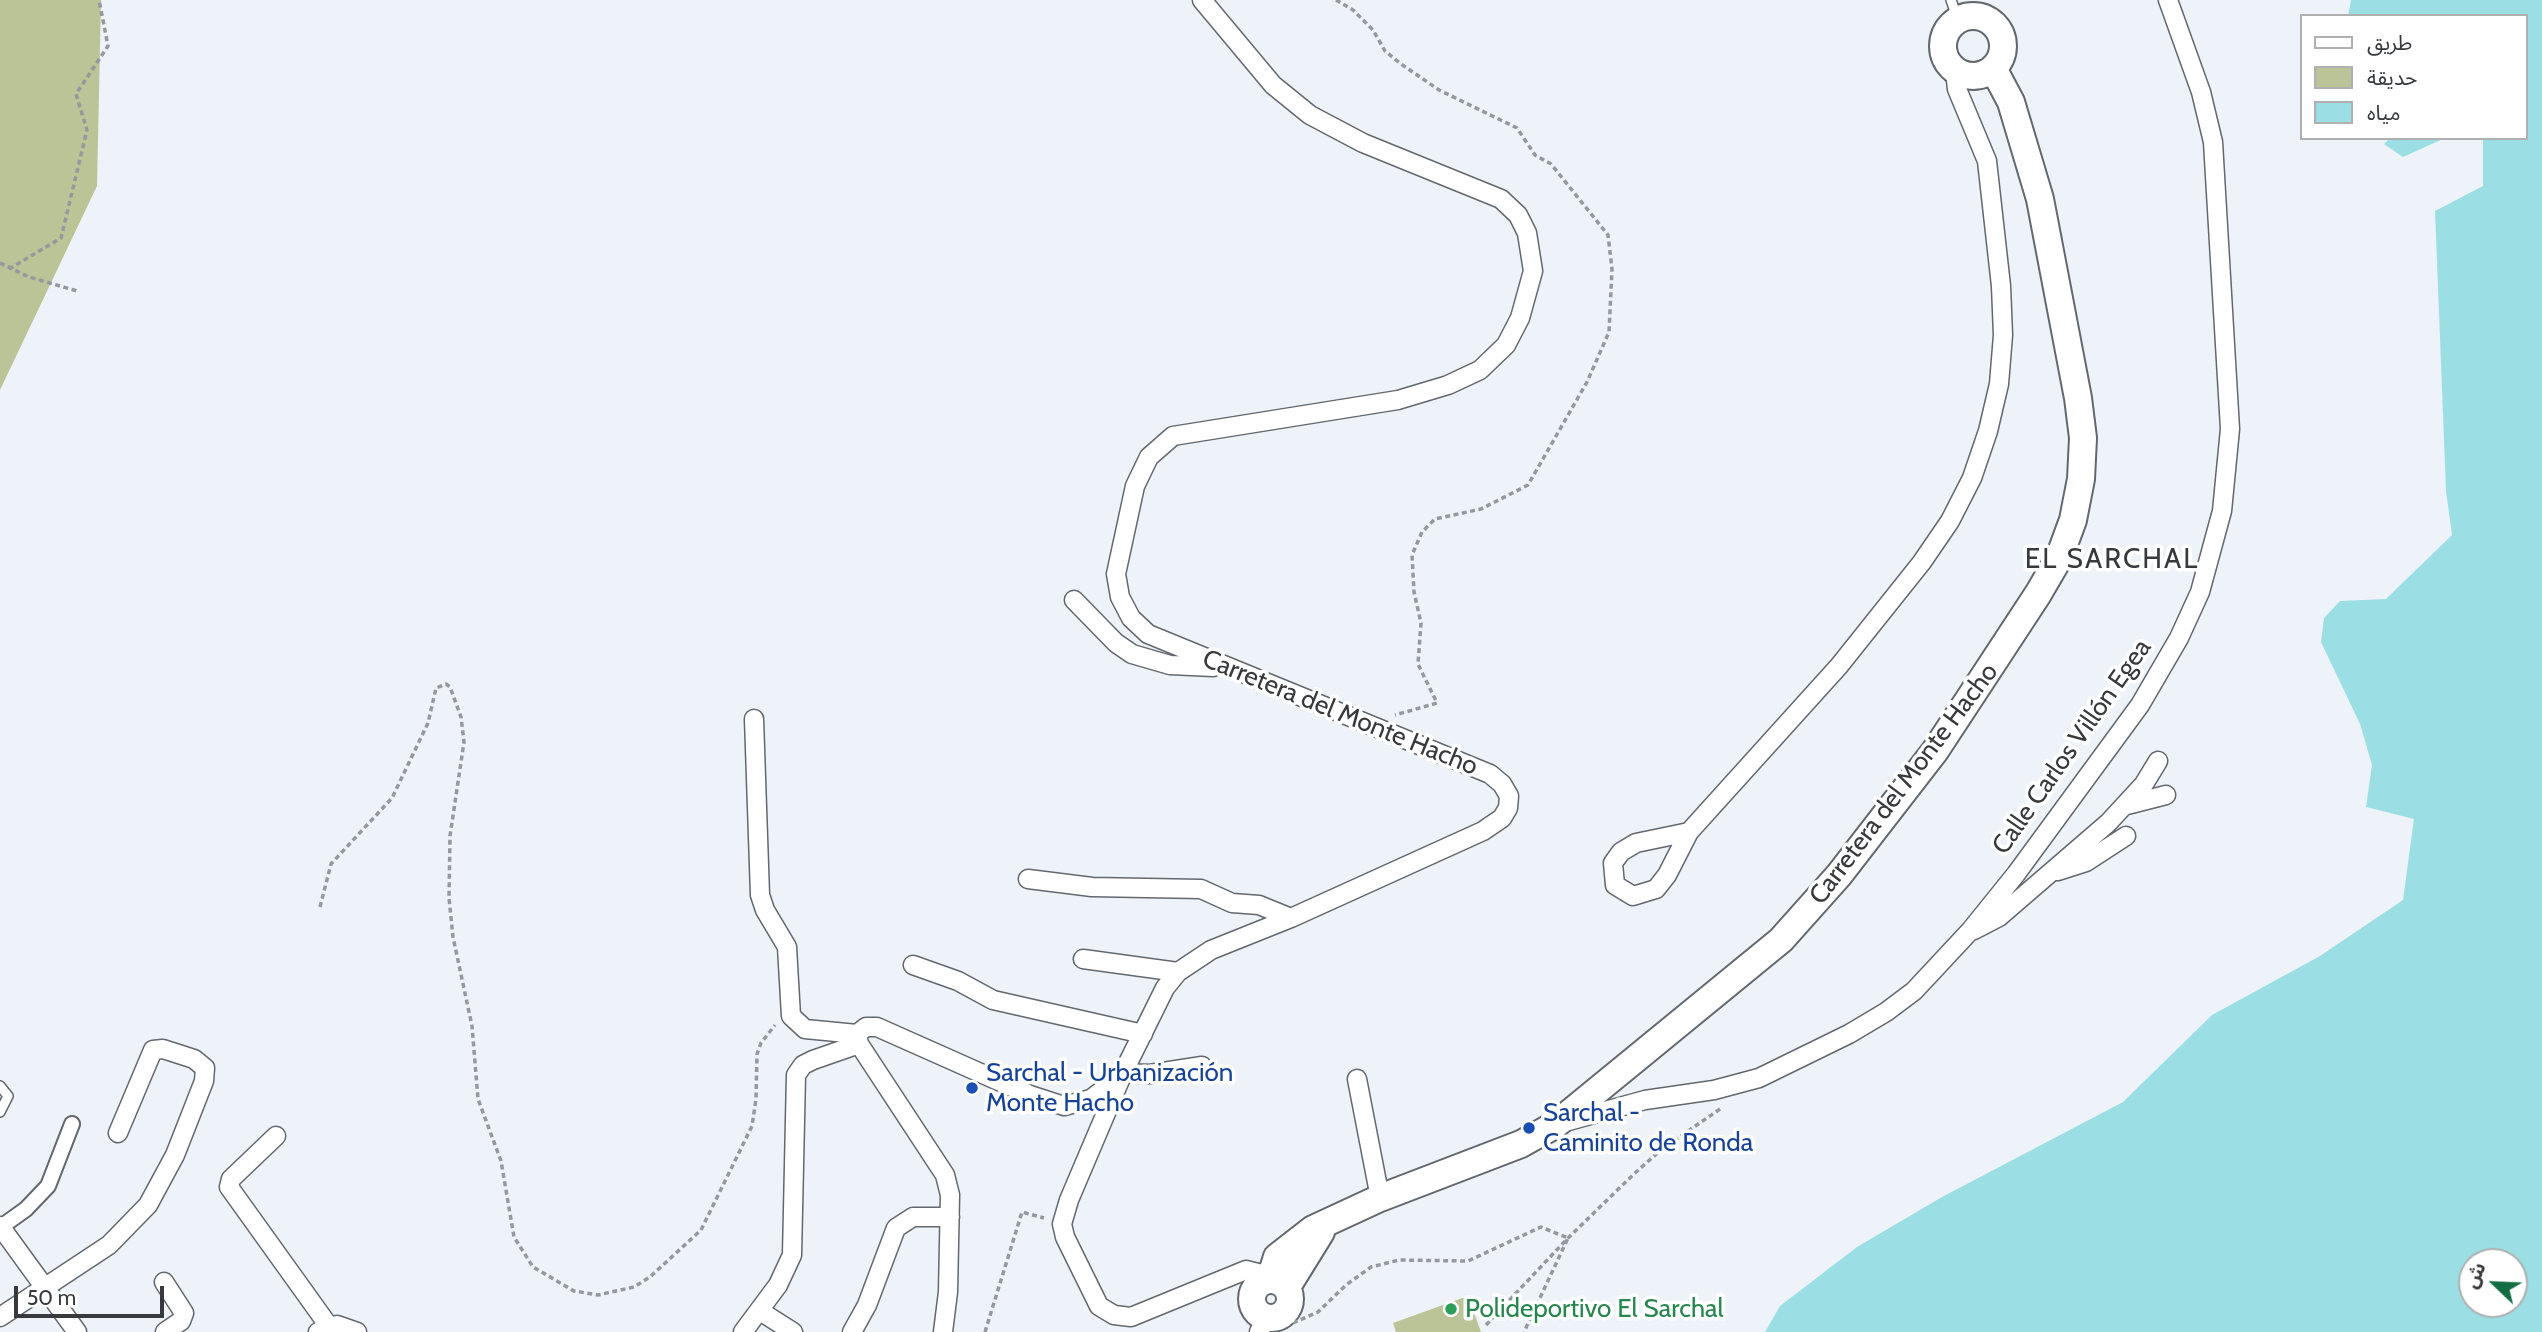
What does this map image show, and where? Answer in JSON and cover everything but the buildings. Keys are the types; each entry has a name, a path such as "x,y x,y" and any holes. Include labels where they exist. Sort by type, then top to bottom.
{"main road":[{"path":"1963,9 1986,19 1999,32 2002,51 1976,76 1948,63 1943,44 1945,35 1963,9"},
{"name":"Carretera del Monte Hacho","path":"1277,1311 1305,1253 1328,1223 1380,1198 1521,1144 1555,1125 1756,961 1811,909 1935,751 2059,558 2073,520 2081,479 2083,438 2080,411 2027,148 1976,76"}],"street":[{"name":"Carretera del Monte Hacho","path":"1072,1106 1091,1099 1123,1073 1165,988 1178,972 1211,950 1291,918 1483,831 1502,818 1508,808 1509,796 1502,784 1490,774 1148,634 1131,618 1120,597 1116,574 1119,551 1135,486 1149,457 1174,436 1398,400 1448,385 1480,370 1506,345 1520,318 1533,271 1527,233 1518,215 1501,199 1376,149 1310,115 1273,85 1202,0"},
{"name":"Calle Carlos Villón Egea","path":"1555,1125 1645,1100 1737,1085 1781,1067 1886,1012 1914,991 1970,931 2016,874 2140,705 2179,638 2200,592 2222,511 2230,429 2213,142 2201,92 2168,0"},
{"path":"1689,832 1636,843 1621,852 1613,863 1615,884 1633,896 1649,894 1656,889 1667,875 1689,832 1839,666 1922,562 1950,521 1976,466 1989,431 1999,384 2003,335 2001,286 1976,76"},
{"path":"1074,600 1115,643 1132,654 1170,665 1227,667"},
{"path":"754,719 760,895 765,910 788,947 791,961 791,1016 805,1029 858,1039 945,1175 950,1195 950,1217 948,1292 943,1332"},
{"path":"1970,931 1999,917 2127,805 2158,761"},
{"path":"2127,805 2166,795"},
{"path":"2050,873 2087,862 2126,836"},
{"path":"1028,879 1092,887 1202,889 1232,903 1259,905 1291,918"},
{"path":"1083,959 1178,972"},
{"path":"913,965 958,981 993,1000 1143,1034"},
{"path":"743,1332 787,1271 792,1255 796,1075 803,1065 858,1039 866,1027 877,1027 1052,1104 1072,1106 1096,1117 1099,1130"},
{"path":"0,1317 109,1245 148,1205 175,1155 204,1082 205,1068 200,1062 184,1056 163,1049 153,1050 118,1133"},
{"path":"1202,1066 1150,1074 1123,1073 1064,1212 1062,1224 1065,1237 1099,1306 1114,1315 1131,1317 1247,1270 1258,1273 1277,1311"},
{"path":"1357,1079 1380,1198"},
{"path":"72,1124 48,1186 26,1209 1,1226 6,1246 47,1287 77,1332"},
{"path":"276,1136 231,1179 229,1187 323,1329 337,1325 357,1332"},
{"path":"852,1332 867,1305 896,1228 913,1217 950,1217"},
{"path":"164,1282 184,1313 181,1321 165,1332"},
{"path":"760,1311 793,1332"}],"lane":[{"path":"0,1086 8,1096 0,1112"}],"path":[{"path":"9,269 61,238 87,130 76,94 108,46 99,0"},
{"path":"0,263 9,269 76,291"},
{"path":"320,907 331,864 393,798 428,723 436,688 440,685 450,687 461,717 464,742 450,836 449,898 453,937 472,1026 478,1099 501,1161 510,1220 522,1253 547,1278 585,1294 616,1293 634,1287 650,1277 701,1230 752,1126 756,1099 755,1071 761,1043 772,1027 791,1016"},
{"path":"1486,1325 1568,1238 1662,1149 1729,1103"},
{"path":"985,1332 1022,1212 1062,1224"},
{"path":"1277,1311 1318,1312 1346,1285 1371,1267 1399,1260 1468,1261 1541,1227 1568,1238"},
{"path":"1524,1332 1568,1238"}],"green space":[{"path":"0,0 101,0 97,186 0,390"},
{"name":"Polideportivo El Sarchal","path":"1468,1296 1481,1332 1396,1332 1393,1323"}],"water":[{"path":"2351,0 2542,0 2542,1332 1765,1332 1780,1306 1857,1247 1942,1197 2123,1102 2212,1015 2320,956 2403,900 2414,819 2366,807 2372,765 2360,724 2321,642 2324,618 2340,601 2386,599 2452,535 2446,491 2435,211 2483,186 2483,140 2528,140 2528,14 2348,14"},
{"path":"2388,140 2441,140 2403,157 2384,144"}],"place":[{"name":"Sarchal - Urbanización Monte Hacho","path":"972,1088"},
{"name":"Sarchal - Caminito de Ronda","path":"1529,1128"},
{"name":"Polideportivo El Sarchal","path":"1451,1309"}],"district":[{"name":"EL SARCHAL","path":"2112,560"}]}
